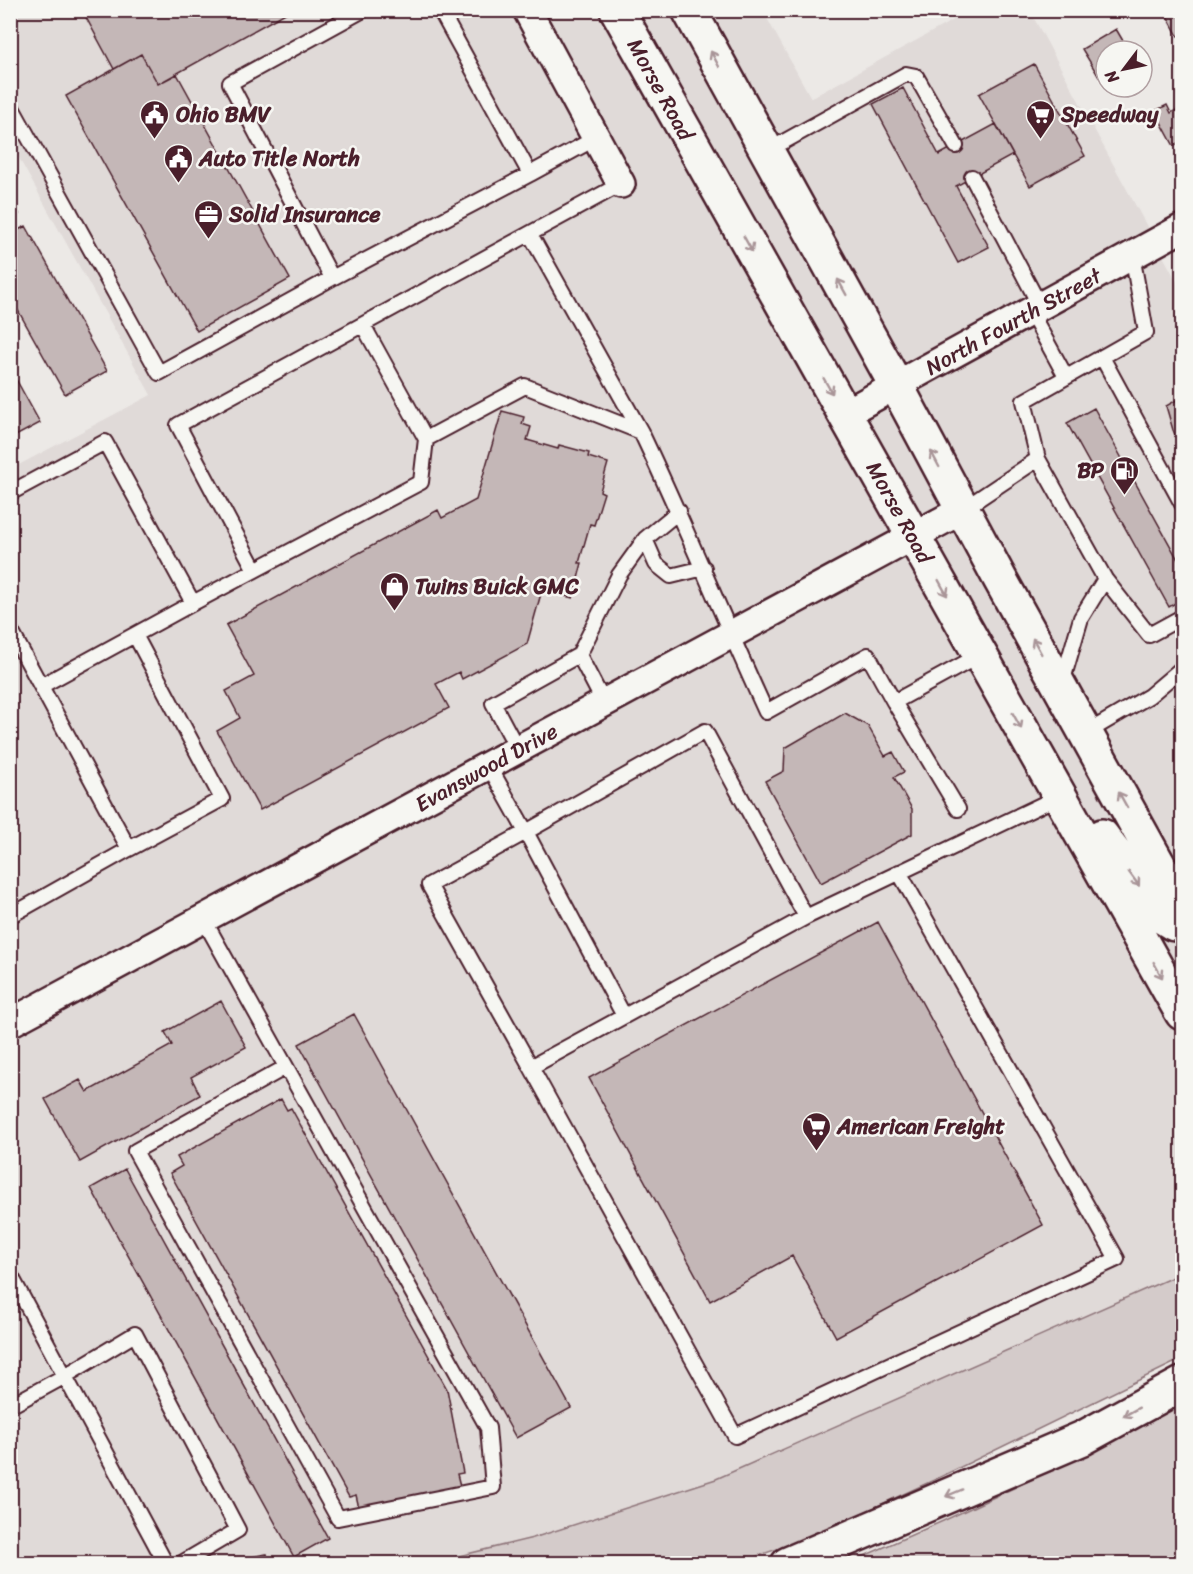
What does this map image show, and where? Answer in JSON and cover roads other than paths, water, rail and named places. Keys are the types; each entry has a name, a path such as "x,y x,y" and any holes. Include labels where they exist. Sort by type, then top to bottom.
{"main road":[{"name":"Morse Road","path":"617,10 1182,1013"},
{"path":"689,10 1182,907"},
{"path":"1034,750 1098,830 1161,916 1174,924 1182,922"},
{"path":"788,1563 1083,1438 1182,1384"}],"street":[{"path":"527,10 621,184"},
{"name":"North Fourth Street","path":"844,414 1182,228"},
{"name":"Evanswood Drive","path":"10,1023 962,510"}],"lane":[{"path":"440,10 530,174"},
{"path":"332,278 230,83 358,12"},
{"path":"766,151 906,74 916,76 956,146"},
{"path":"10,104 159,373 596,138"},
{"path":"972,177 1066,377"},
{"path":"255,570 178,425 621,184"},
{"path":"530,234 641,432 679,511 730,635 766,712 867,655 958,809"},
{"path":"1132,255 1146,332 1024,401 1038,459 1105,579 1149,635 1182,617"},
{"path":"41,686 421,482 426,439 363,325"},
{"path":"1102,357 1182,504"},
{"path":"426,439 525,386 641,432"},
{"path":"10,493 105,442 193,603"},
{"path":"962,510 1038,459"},
{"path":"518,750 493,703 579,655 619,575 645,539 679,511"},
{"path":"645,539 656,564 671,576 704,568"},
{"path":"1060,688 1081,618 1105,579"},
{"path":"10,628 129,849"},
{"path":"10,916 222,798 135,635"},
{"path":"579,655 604,703"},
{"path":"894,702 980,655"},
{"path":"1086,733 1149,696 1182,668"},
{"path":"806,917 705,731 429,885 735,1436 1117,1259 899,872"},
{"path":"489,766 624,1016"},
{"path":"531,1067 806,917 1060,796"},
{"path":"204,920 488,1428 493,1487 338,1518 135,1151 286,1067"},
{"path":"10,1274 166,1563"},
{"path":"10,1406 135,1334 238,1530 180,1563"}],"place":[{"name":"Ohio BMV","path":"155,140"},
{"name":"Speedway","path":"1040,140"},
{"name":"Auto Title North","path":"178,184"},
{"name":"Solid Insurance","path":"208,240"},
{"name":"BP","path":"1125,496"},
{"name":"Twins Buick GMC","path":"394,612"},
{"name":"American Freight","path":"816,1152"}]}
